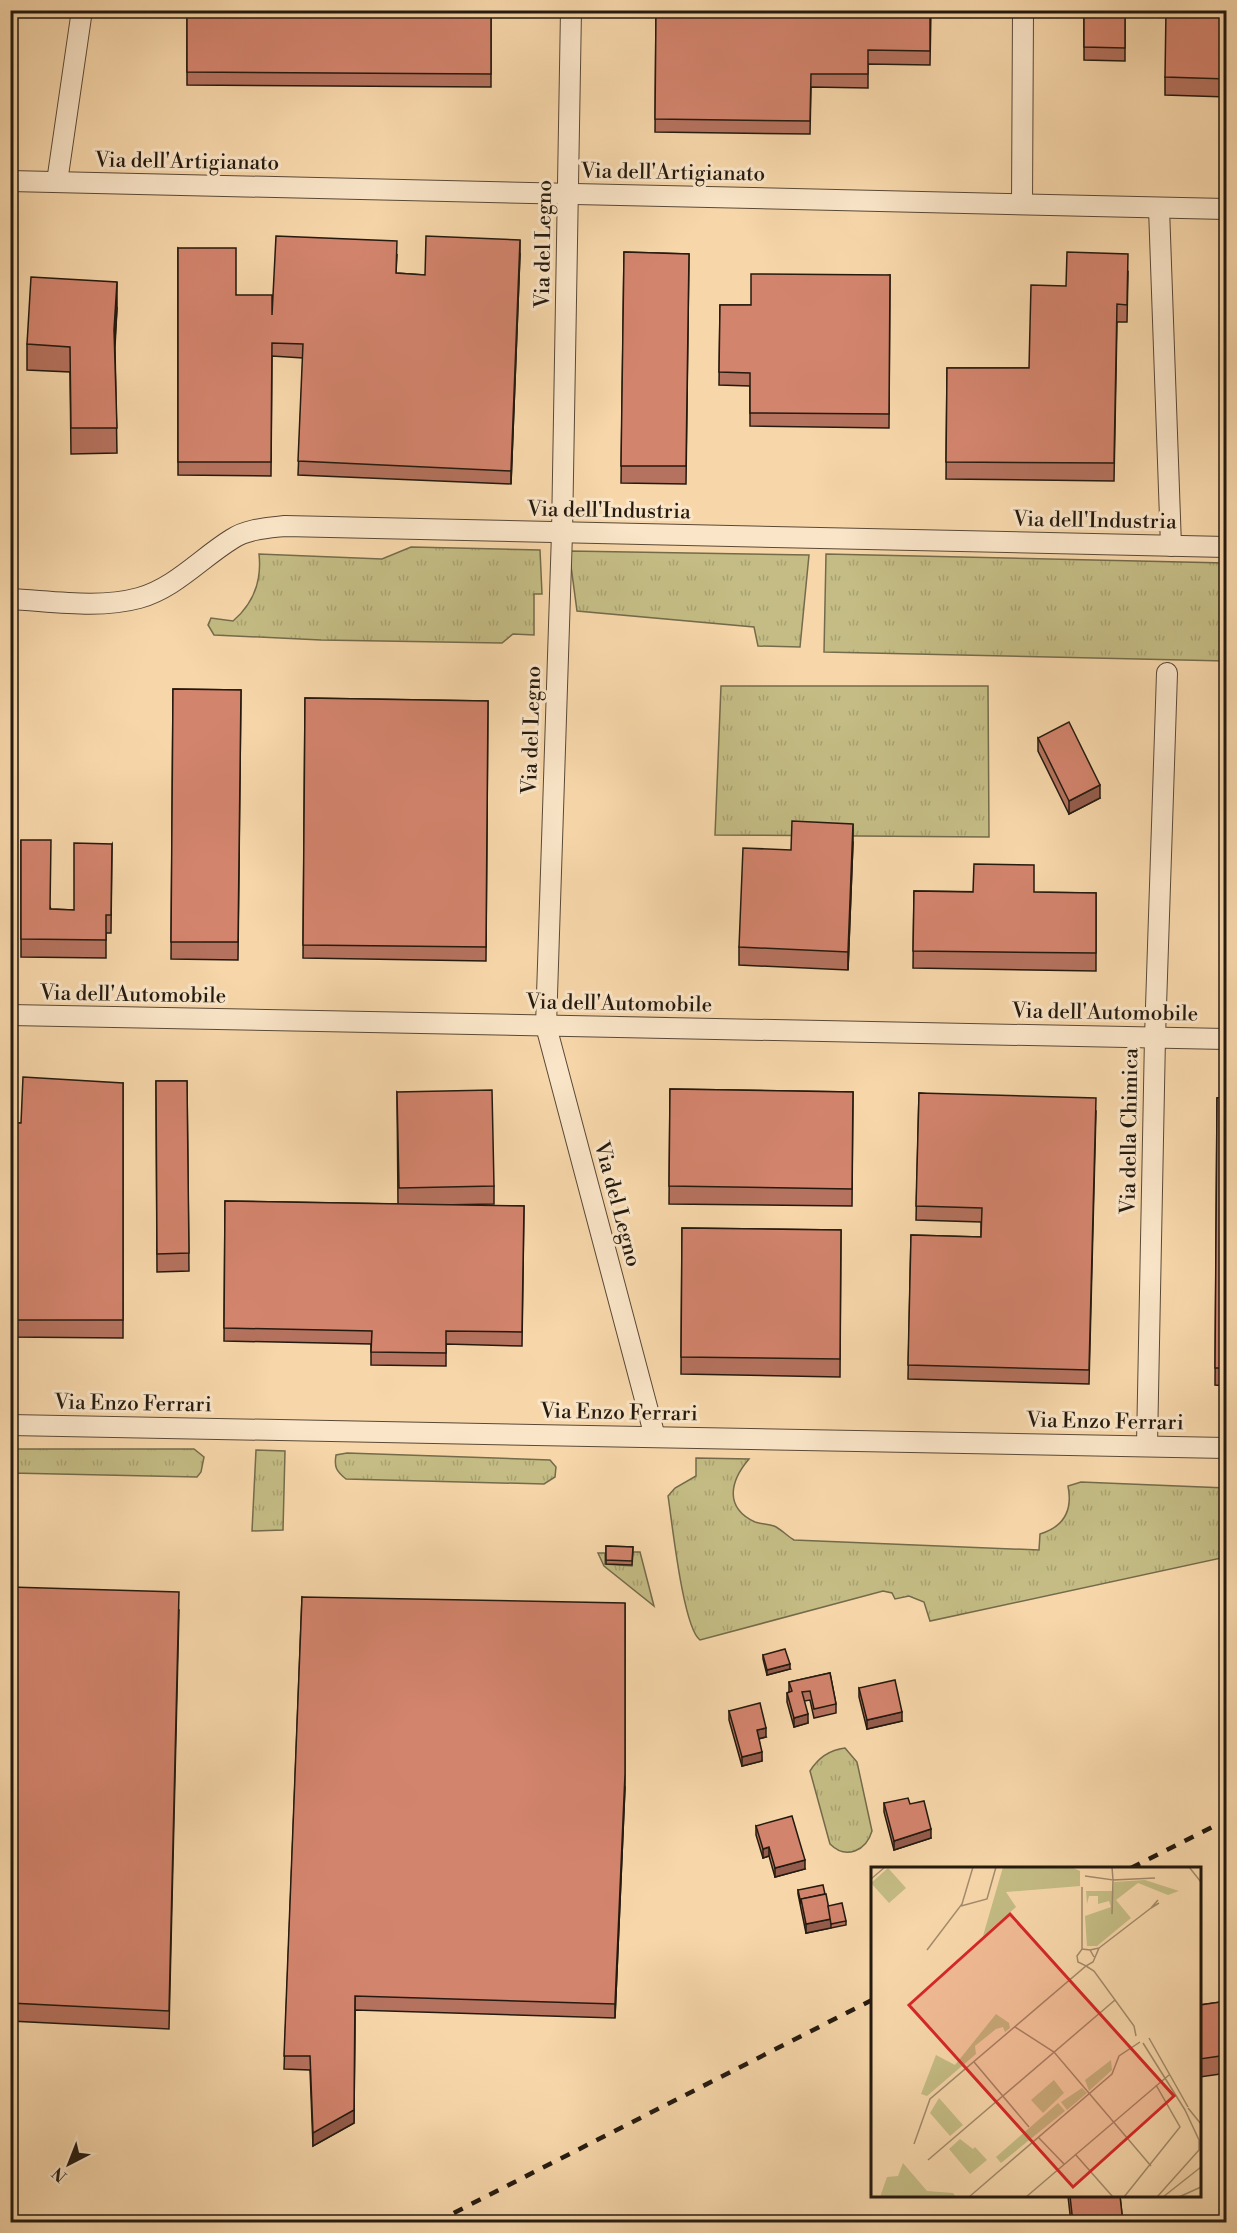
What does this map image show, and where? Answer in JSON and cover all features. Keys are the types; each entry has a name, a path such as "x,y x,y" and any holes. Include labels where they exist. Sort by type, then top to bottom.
{"street":[{"path":"57,182 82,10"},
{"name":"Via del Legno","path":"571,10 562,533 546,1026 655,1437"},
{"path":"1022,204 1023,10"},
{"name":"Via dell'Artigianato","path":"10,181 1227,209"},
{"path":"1159,208 1171,546"},
{"name":"Via dell'Industria","path":"10,599 105,603 140,598 173,582 233,537 257,529 285,526 1227,547"},
{"name":"Via della Chimica","path":"1147,1445 1155,1037 1167,674"},
{"name":"Via dell'Automobile","path":"10,1016 1227,1039"},
{"name":"Via Enzo Ferrari","path":"10,1425 1227,1448"}],"green space":[{"path":"411,547 540,550 542,594 534,594 534,635 513,634 502,643 321,640 214,635 208,625 211,618 233,621 246,607 258,582 259,554 382,559"},
{"path":"569,551 809,555 800,647 758,646 754,627 577,611"},
{"path":"826,554 1226,563 1226,661 824,652"},
{"path":"721,686 988,686 989,837 715,835"},
{"path":"11,1449 194,1449 204,1457 201,1472 197,1477 11,1473"},
{"path":"256,1450 285,1451 283,1530 252,1531"},
{"path":"347,1453 550,1460 556,1467 555,1477 544,1484 346,1479 336,1468 335,1459 336,1455"},
{"path":"696,1458 749,1459 738,1476 733,1493 738,1509 755,1522 774,1526 794,1540 1039,1550 1040,1534 1055,1527 1064,1517 1069,1503 1068,1486 1081,1482 1226,1488 1226,1557 930,1621 924,1602 909,1596 895,1599 892,1593 883,1591 700,1640 688,1616 683,1596 668,1496 675,1488 696,1476"},
{"path":"633,1552 640,1552 654,1606 604,1566 598,1553 605,1553 605,1564 632,1566"},
{"path":"845,1748 857,1762 872,1831 865,1844 849,1852 842,1852 830,1844 810,1771 824,1755"}],"building":[{"path":"187,10 491,10 491,74 187,72"},
{"path":"656,10 930,10 930,51 868,50 868,74 811,74 810,121 655,119"},
{"path":"1084,10 1125,10 1125,48 1084,47"},
{"path":"1166,10 1227,10 1227,79 1165,77"},
{"path":"276,236 397,241 396,273 425,275 426,236 520,240 511,471 298,461 303,344 272,343 271,462 178,462 178,248 236,248 236,295 272,295 272,315"},
{"path":"624,252 689,254 686,466 621,466"},
{"path":"1067,252 1128,254 1127,305 1117,304 1114,463 946,462 947,368 1029,368 1031,285 1066,286"},
{"path":"751,274 890,275 889,414 750,413 750,373 719,372 720,305 751,305"},
{"path":"31,277 117,282 114,330 117,428 71,428 70,347 27,344"},
{"path":"173,689 241,690 238,942 171,942"},
{"path":"305,698 488,701 486,947 303,945"},
{"path":"1069,722 1100,785 1069,801 1038,738"},
{"path":"792,821 853,824 848,952 739,947 743,848 791,850"},
{"path":"21,840 51,840 50,909 74,910 74,843 112,844 111,915 106,915 106,940 21,939"},
{"path":"974,864 1034,865 1034,892 1096,893 1096,953 913,951 914,891 973,892"},
{"path":"23,1077 123,1083 123,1320 10,1320 10,1123 21,1123"},
{"path":"156,1081 187,1081 189,1253 157,1254"},
{"path":"670,1089 853,1092 852,1189 669,1186"},
{"path":"492,1090 494,1186 399,1188 397,1092"},
{"path":"919,1093 1096,1098 1089,1370 908,1365 911,1235 981,1237 982,1208 916,1206"},
{"path":"1217,1098 1227,1098 1227,1368 1215,1368"},
{"path":"225,1201 524,1206 522,1332 446,1331 446,1353 371,1352 372,1331 224,1328"},
{"path":"682,1228 841,1230 840,1359 681,1357"},
{"path":"606,1546 633,1547 632,1561 606,1560"},
{"path":"10,1587 179,1592 169,2011 10,2003"},
{"path":"302,1597 625,1603 625,1774 615,2004 355,1996 354,2110 313,2133 310,2056 284,2056"},
{"path":"785,1649 790,1664 767,1670 763,1655"},
{"path":"830,1673 836,1704 814,1709 810,1691 802,1692 808,1714 794,1718 787,1693 792,1691 789,1682"},
{"path":"895,1680 902,1712 867,1720 859,1688"},
{"path":"760,1703 766,1728 757,1730 762,1752 742,1757 729,1711"},
{"path":"908,1798 910,1804 924,1801 931,1829 894,1841 884,1803"},
{"path":"792,1816 805,1860 775,1868 769,1847 763,1849 756,1826"},
{"path":"823,1885 825,1894 801,1899 801,1904 798,1890"},
{"path":"826,1894 831,1919 806,1924 801,1899"},
{"path":"842,1903 846,1921 831,1924 828,1906"},
{"path":"1227,2001 1227,2055 1201,2059 1201,2005"},
{"path":"1070,2197 1120,2197 1123,2223 1073,2223"}],"railway":[{"path":"1133,1867 1226,1820"},
{"path":"436,2222 871,2001"}]}
